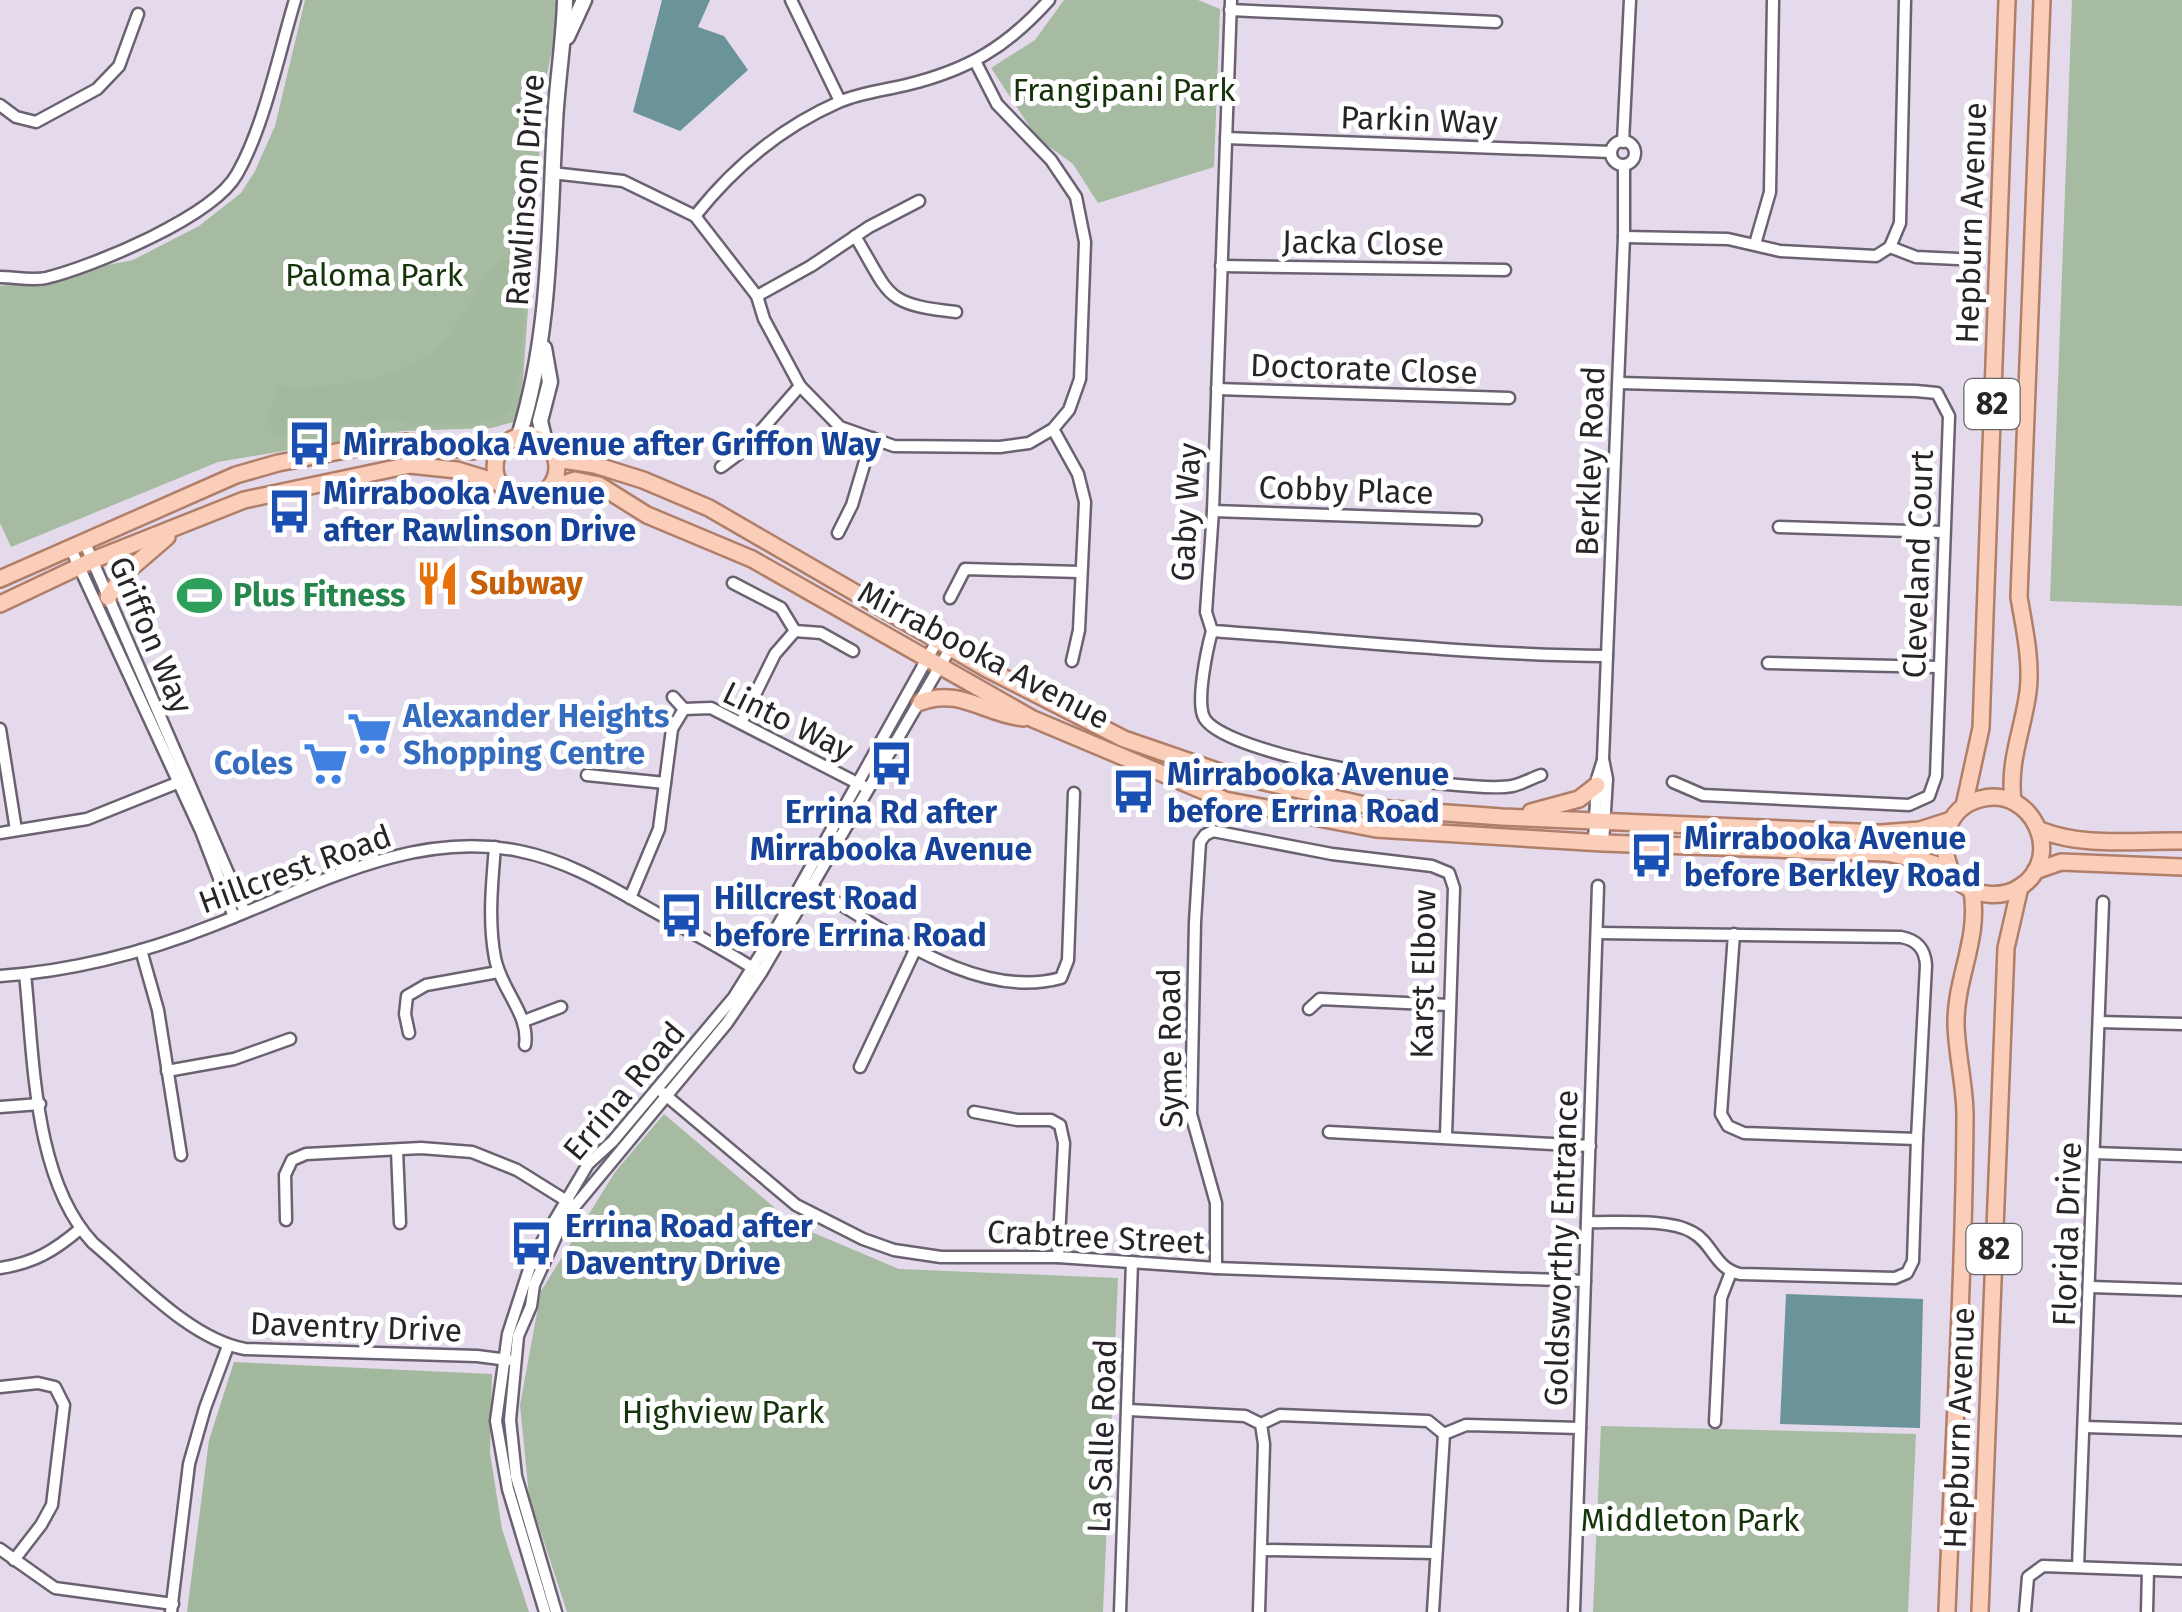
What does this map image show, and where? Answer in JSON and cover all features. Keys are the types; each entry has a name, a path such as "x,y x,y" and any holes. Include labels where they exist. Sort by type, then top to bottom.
{"main road":[{"name":"Hepburn Avenue","path":"1964,806 1981,728 2007,0"},
{"name":"Hepburn Avenue","path":"2013,800 2010,775 2028,691 2019,597 2042,0"},
{"path":"0,579 236,475 372,445 407,442 473,451 528,436 546,442 556,459 556,476 546,490"},
{"path":"500,483 496,464 502,446"},
{"name":"Mirrabooka Avenue","path":"556,459 643,480 709,508 944,645 1124,739 1220,772 1378,808 1502,817 1880,832 1920,830 1951,820"},
{"name":"Mirrabooka Avenue","path":"0,604 86,564 244,500 410,465 457,470 500,483 528,498 575,480 599,485 646,516 752,559 1033,719 1225,800 1376,829 1599,843 1886,853 1920,860 1952,873"},
{"path":"108,597 114,585 147,552 190,521"},
{"path":"921,702 934,697 960,698 1003,716 1033,719"},
{"path":"1502,817 1578,799 1597,785"},
{"path":"2035,872 2042,851 2040,830 2034,818 2013,800 1988,797 1964,806 1951,820 1944,847 1952,873 1972,890 1996,895 2020,887 2035,872 2062,862 2182,867"},
{"path":"2040,830 2061,838 2106,842 2182,841"},
{"name":"Hepburn Avenue","path":"1980,1612 2006,948 2020,887"},
{"name":"Hepburn Avenue","path":"1947,1612 1965,1114 1956,1029 1957,1002 1976,914 1972,890"}],"street":[{"path":"0,277 42,279 147,240 208,203 236,177 254,135 295,0"},
{"name":"Rawlinson Drive","path":"520,436 543,342 556,86 564,42 565,0"},
{"name":"Rawlinson Drive","path":"564,42 580,0"},
{"path":"790,0 840,101"},
{"path":"695,216 736,169 790,129 840,101 929,80 976,63 1024,28 1049,0"},
{"path":"1624,142 1630,0"},
{"path":"1755,244 1770,192 1773,0"},
{"path":"1624,237 1728,239 1780,252 1876,256 1890,247 1900,222 1905,0"},
{"path":"1230,5 1496,22"},
{"name":"Gaby Way","path":"1230,5 1213,511 1206,612 1212,631 1204,656 1202,715 1216,732 1338,770 1406,780 1512,786 1541,775"},
{"path":"0,105 16,117 36,122 96,88 119,66 138,14"},
{"path":"552,173 623,181 695,216 757,296 764,320 800,386 840,427 894,446 1000,447 1029,443 1053,429 1069,410 1080,380 1085,242 1076,197 1062,174 996,104 976,63"},
{"name":"Parkin Way","path":"1226,138 1611,152"},
{"path":"1624,142 1632,145 1635,153 1632,162 1624,165 1614,162 1611,152 1615,144 1624,142"},
{"name":"Berkley Road","path":"1600,821 1597,785 1603,760 1624,165"},
{"path":"757,296 919,201"},
{"path":"855,236 898,302 956,312"},
{"path":"1890,247 1916,257 1958,259"},
{"name":"Jacka Close","path":"1221,266 1505,270"},
{"name":"Rawlinson Drive","path":"543,342 550,382 540,415 546,442"},
{"name":"Cleveland Court","path":"1618,383 1937,394 1949,416 1936,776 1929,796 1910,805 1703,795 1673,782"},
{"path":"721,467 744,450 800,386"},
{"name":"Doctorate Close","path":"1217,390 1509,398"},
{"path":"1053,429 1078,474 1085,502 1079,630 1072,661"},
{"path":"838,532 852,505 872,438"},
{"name":"Cobby Place","path":"1213,511 1476,520"},
{"path":"1779,527 1944,532"},
{"name":"Griffon Way","path":"77,544 183,780"},
{"name":"Griffon Way","path":"86,564 108,597 239,915"},
{"path":"950,598 964,569 1080,572"},
{"path":"733,583 781,608 795,631"},
{"path":"795,631 821,633 853,651"},
{"path":"741,723 775,654 795,631"},
{"path":"1212,631 1348,640 1406,649 1606,656"},
{"name":"Errina Road","path":"556,1612 516,1476 510,1420 508,1334 539,1245 662,1092 728,1023 944,645"},
{"path":"1768,663 1938,668"},
{"name":"Errina Road","path":"864,786 921,702 934,664"},
{"name":"Linto Way","path":"673,697 684,709 711,708 864,786"},
{"name":"Linto Way","path":"630,898 652,851 663,812 672,728 684,709"},
{"path":"0,729 16,830"},
{"name":"Berkley Road","path":"1599,843 1607,780 1603,760"},
{"path":"588,775 666,783"},
{"path":"0,832 87,820 183,780"},
{"path":"807,885 916,948 988,980 1040,984 1061,978 1068,960 1074,794"},
{"name":"Karst Elbow","path":"1213,831 1344,856 1432,866 1450,873 1454,888 1446,1136"},
{"name":"Syme Road","path":"1213,831 1200,842 1194,922 1191,1114 1216,1203 1216,1268"},
{"path":"496,847 491,914 498,972 524,1021 525,1045"},
{"name":"Hillcrest Road","path":"0,976 142,950 370,864 434,849 496,847 574,867 757,970"},
{"name":"Goldsworthy Entrance","path":"1574,1612 1598,886"},
{"name":"Florida Drive","path":"2078,1566 2103,902"},
{"path":"1587,1222 1682,1228 1698,1236 1718,1262 1732,1272 1888,1278 1907,1273 1913,1261 1926,966 1920,946 1900,937 1598,932"},
{"path":"1734,934 1731,1009 1722,1069 1721,1114 1728,1126 1744,1134 1916,1139"},
{"path":"860,1067 916,948"},
{"path":"142,950 158,1010 181,1155"},
{"path":"408,1033 407,996 426,985 498,972"},
{"name":"Daventry Drive","path":"25,974 40,1104 59,1194 80,1229 198,1330 228,1346 510,1361"},
{"path":"1310,1008 1320,999 1449,1005"},
{"path":"524,1021 561,1007"},
{"path":"2099,1022 2182,1024"},
{"path":"167,1070 234,1059 290,1039"},
{"name":"Crabtree Street","path":"662,1092 796,1205 894,1250 941,1256 1058,1257 1216,1268 1585,1282"},
{"path":"0,1107 40,1104"},
{"path":"974,1112 1017,1120 1051,1120 1060,1125 1064,1144 1058,1257"},
{"path":"1330,1132 1590,1146"},
{"path":"286,1220 285,1174 292,1160 306,1154 436,1148 472,1152 517,1170 570,1203"},
{"path":"398,1150 400,1223"},
{"path":"2094,1152 2182,1156"},
{"path":"0,1268 28,1264 52,1252 80,1229"},
{"name":"La Salle Road","path":"1120,1612 1132,1262"},
{"path":"1716,1422 1721,1298 1732,1272"},
{"path":"2091,1287 2182,1290"},
{"path":"0,1549 55,1588 172,1608 190,1464 228,1346"},
{"name":"Errina Road","path":"510,1361 496,1421 511,1501 544,1612"},
{"path":"0,1388 38,1383 55,1387 64,1405 52,1504 41,1526 14,1560"},
{"path":"1129,1410 1245,1416 1260,1424"},
{"path":"1260,1424 1280,1415 1428,1421 1444,1434"},
{"path":"1260,1424 1264,1444 1260,1612"},
{"path":"1444,1434 1466,1425 1580,1428"},
{"path":"2085,1427 2182,1430"},
{"path":"1433,1612 1444,1434"},
{"path":"1263,1550 1435,1553"},
{"path":"2025,1612 2028,1577 2042,1566 2182,1571"},
{"path":"2147,1612 2148,1570"}],"green space":[{"name":"Paloma Park","path":"305,0 562,3 544,88 520,420 492,428 402,431 218,462 11,547 0,523 0,286 133,260 199,226 241,193 275,126"},
{"name":"Frangipani Park","path":"1064,0 1198,0 1220,9 1214,167 1098,203 1073,164 1037,138 991,68 1035,40"},
{"path":"2072,0 2182,0 2182,606 2050,601"},
{"name":"Highview Park","path":"664,1114 795,1225 899,1269 1118,1278 1103,1612 567,1612 529,1496 520,1405 541,1291 615,1172"},
{"name":"Middleton Park","path":"1601,1426 1916,1434 1908,1612 1593,1612"}],"shaded area":[{"path":"662,0 710,0 698,27 724,36 748,70 680,131 633,112"},
{"path":"521,248 528,253 520,370 509,411 495,418 462,424 377,421 275,436 268,418 279,386 365,381 425,357 451,332 497,263"},
{"path":"1786,1294 1923,1299 1920,1428 1780,1424"},
{"path":"234,1362 492,1374 490,1453 502,1529 529,1612 187,1612 209,1440"}],"place":[{"name":"Mirrabooka Avenue after Griffon Way","path":"310,444"},
{"name":"Mirrabooka Avenue after Rawlinson Drive","path":"290,511"},
{"name":"Subway","path":"437,583"},
{"name":"Plus Fitness","path":"200,595"},
{"name":"Alexander Heights Shopping Centre","path":"370,734"},
{"name":"Coles","path":"326,763"},
{"name":"Errina Rd after Mirrabooka Avenue","path":"891,764"},
{"name":"Mirrabooka Avenue before Errina Road","path":"1134,792"},
{"name":"Mirrabooka Avenue before Berkley Road","path":"1651,856"},
{"name":"Hillcrest Road before Errina Road","path":"681,916"},
{"name":"Errina Road after Daventry Drive","path":"532,1244"}]}
